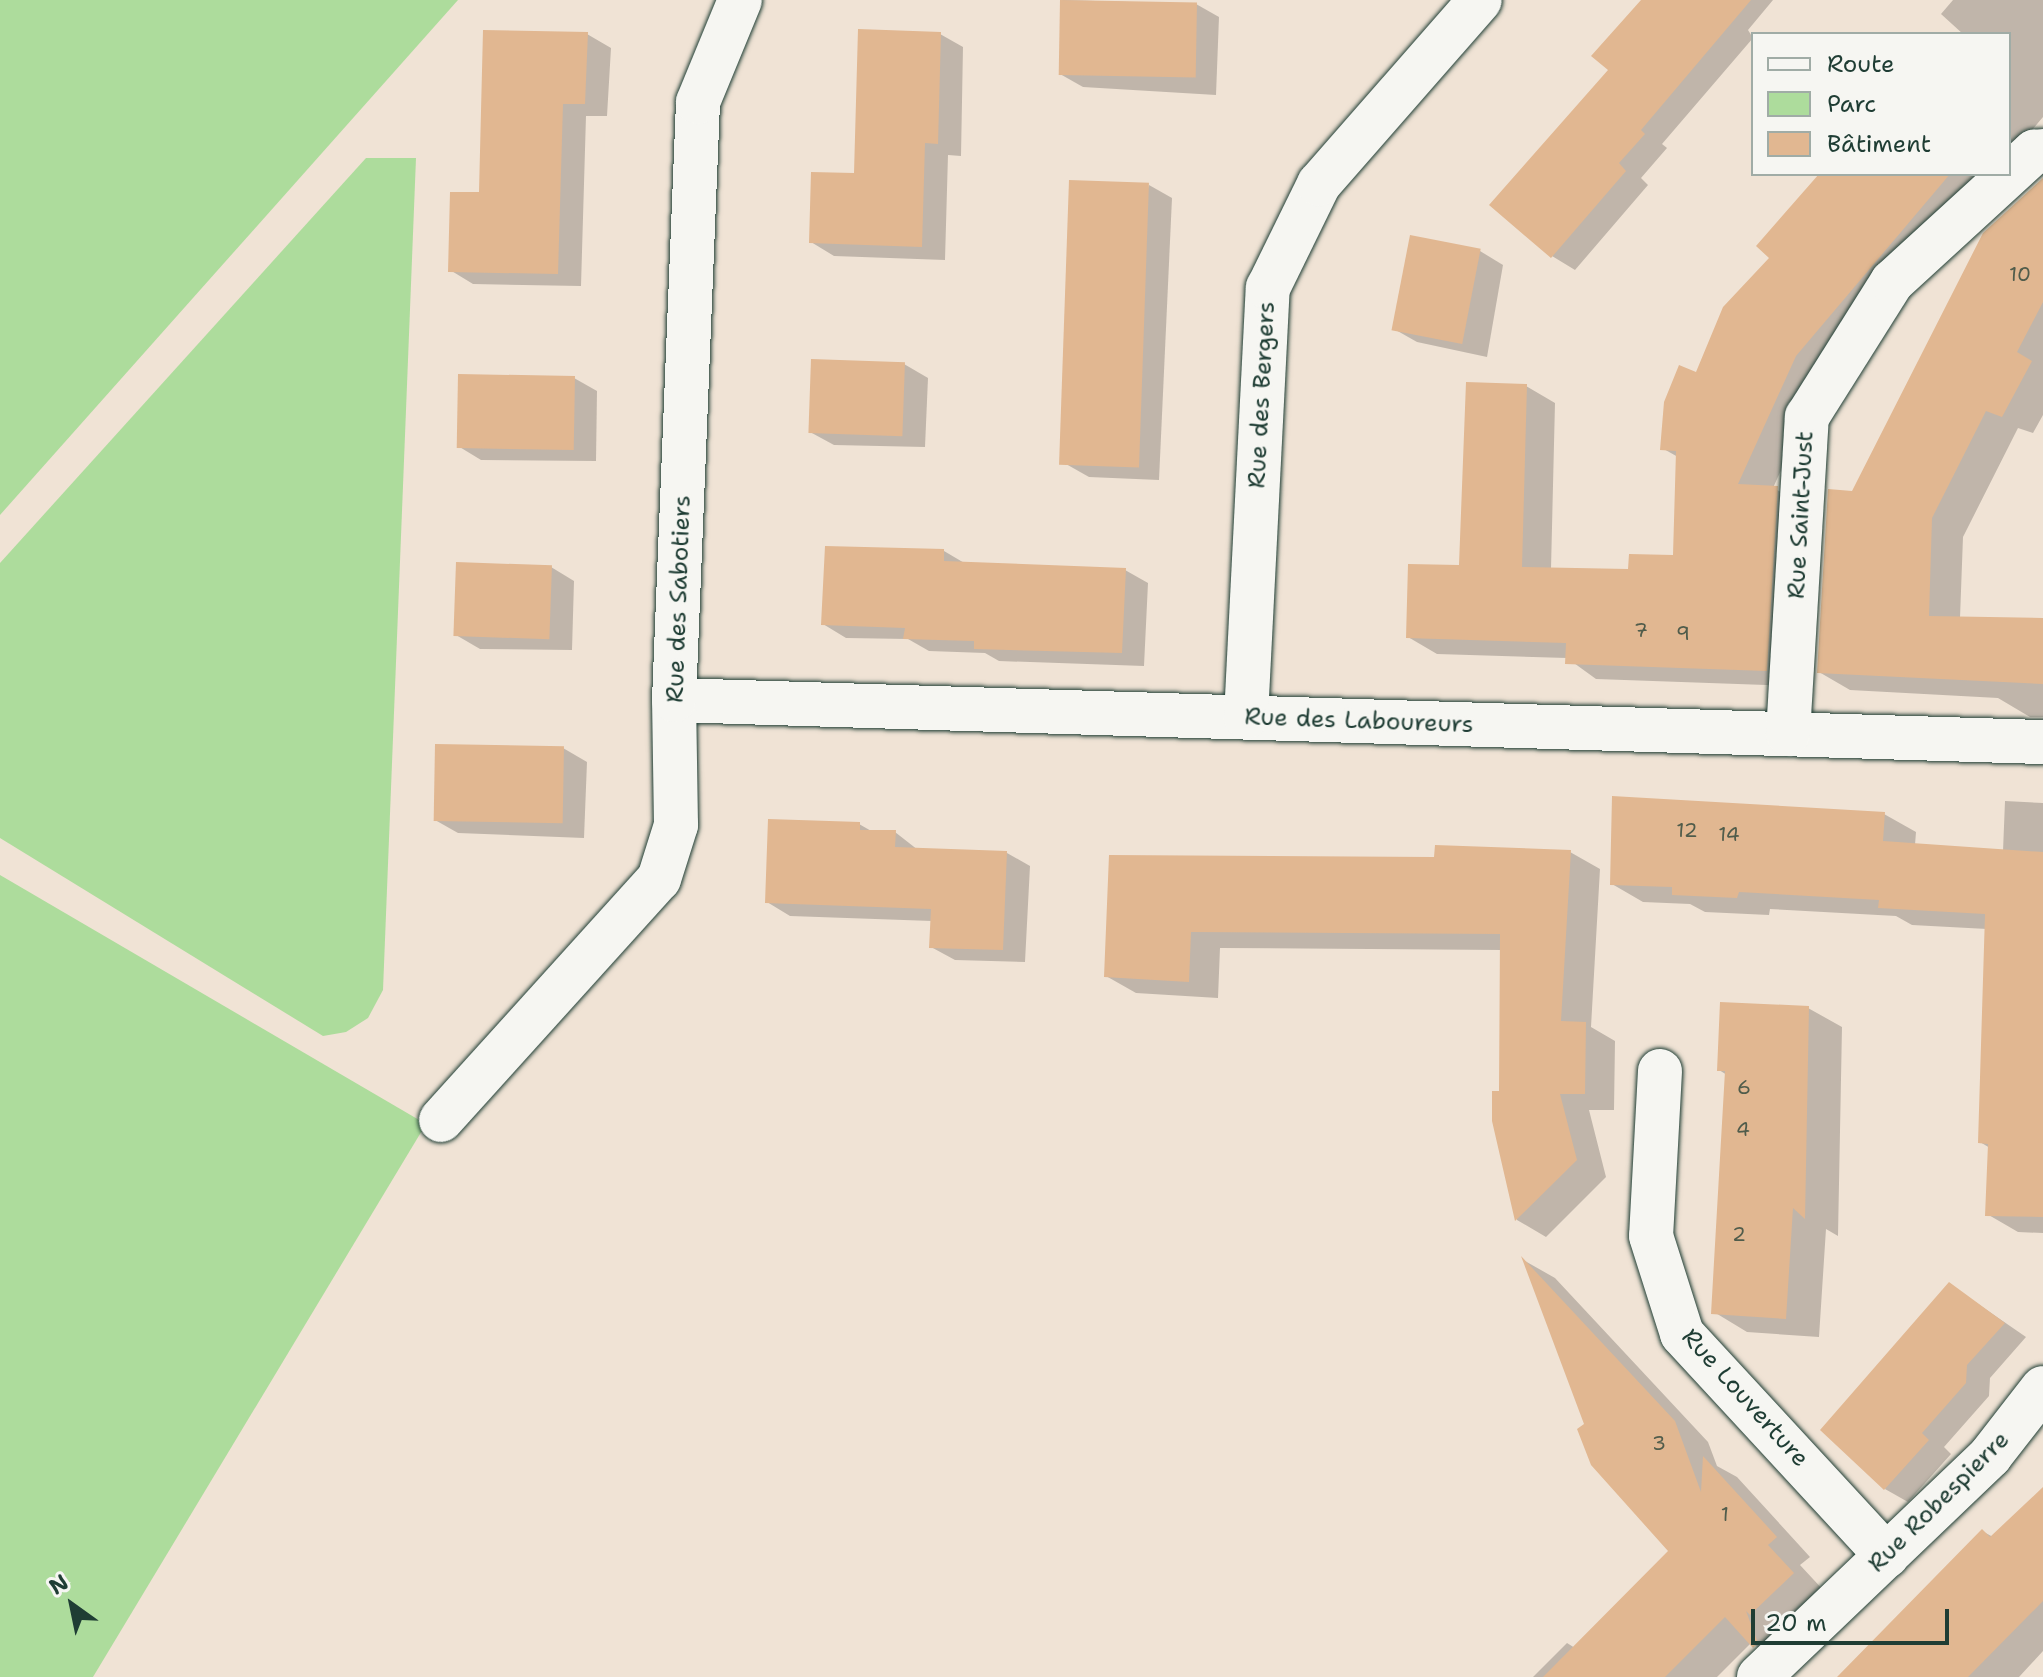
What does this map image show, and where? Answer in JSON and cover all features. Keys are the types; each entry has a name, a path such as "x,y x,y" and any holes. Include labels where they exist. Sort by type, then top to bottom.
{"street":[{"name":"Rue des Sabotiers","path":"441,1120 659,879 676,825 674,700 698,102 740,0"},
{"name":"Rue des Bergers","path":"1246,717 1268,288 1319,184 1480,0"},
{"name":"Rue Saint-Just","path":"2011,173 2034,152 2043,151"},
{"name":"Rue Saint-Just","path":"1788,734 1807,417 1892,282 2008,176"},
{"name":"Rue des Laboureurs","path":"674,700 2043,742"},
{"name":"Rue Louverture","path":"1660,1071 1651,1236 1682,1334 1887,1556"},
{"name":"Rue Robespierre","path":"1759,1677 1990,1456 2043,1388"}],"green space":[{"path":"0,0 458,0 0,515"},
{"path":"366,158 416,158 383,990 368,1018 346,1032 323,1036 0,838 0,563"},
{"path":"0,875 426,1124 93,1677 0,1677"}],"building":[{"path":"1060,0 1197,2 1196,77 1059,75"},
{"path":"1641,0 1751,0 1641,130 1645,134 1619,163 1626,171 1551,258 1489,205 1608,70 1591,56"},
{"path":"858,29 941,32 938,144 925,143 922,247 809,243 811,172 854,173"},
{"path":"483,30 588,32 585,104 563,104 558,274 448,272 450,192 479,192"},
{"path":"1817,176 1948,176 1796,356 1738,484 1778,486 1767,671 1565,664 1566,643 1406,638 1408,564 1459,565 1466,382 1527,384 1522,567 1628,569 1629,554 1673,555 1676,451 1660,450 1664,402 1679,365 1696,372 1723,307 1769,258 1756,246"},
{"path":"2043,178 2043,302 2017,352 2032,361 2002,417 1986,411 1932,518 1929,616 2043,618 2043,684 1817,673 1828,489 1852,491 1983,233"},
{"path":"1069,180 1149,183 1139,468 1059,465"},
{"path":"1410,235 1481,249 1462,344 1391,330"},
{"path":"811,359 905,362 902,436 808,433"},
{"path":"458,374 575,376 574,450 457,448"},
{"path":"825,546 944,549 944,561 1126,568 1122,653 974,649 974,641 903,639 905,628 821,625"},
{"path":"456,562 552,565 549,639 453,636"},
{"path":"435,744 564,746 563,823 434,821"},
{"path":"1612,796 1885,812 1883,841 2043,852 2043,1217 1985,1216 1988,1144 1978,1143 1985,914 1878,908 1879,900 1739,892 1737,898 1672,895 1672,887 1610,885"},
{"path":"768,819 860,822 860,830 896,830 895,847 1007,851 1003,950 929,948 931,909 765,903"},
{"path":"1435,845 1571,850 1561,1021 1586,1022 1585,1094 1560,1094 1577,1160 1515,1221 1492,1121 1492,1091 1499,1091 1500,934 1191,932 1189,982 1104,977 1109,855 1434,857"},
{"path":"1720,1002 1809,1006 1805,1219 1793,1208 1786,1319 1711,1314 1725,1071 1717,1071"},
{"path":"1521,1256 1675,1421 1701,1492 1703,1456 1777,1537 1768,1545 1794,1573 1750,1615 1746,1611 1758,1643 1753,1648 1725,1617 1665,1677 1543,1677 1668,1551 1591,1465 1577,1429 1584,1424"},
{"path":"1949,1282 2005,1323 1967,1365 1966,1383 1922,1433 1929,1440 1884,1490 1820,1430"},
{"path":"2043,1487 2043,1601 1968,1677 1837,1677 1982,1529 1990,1537"}]}
